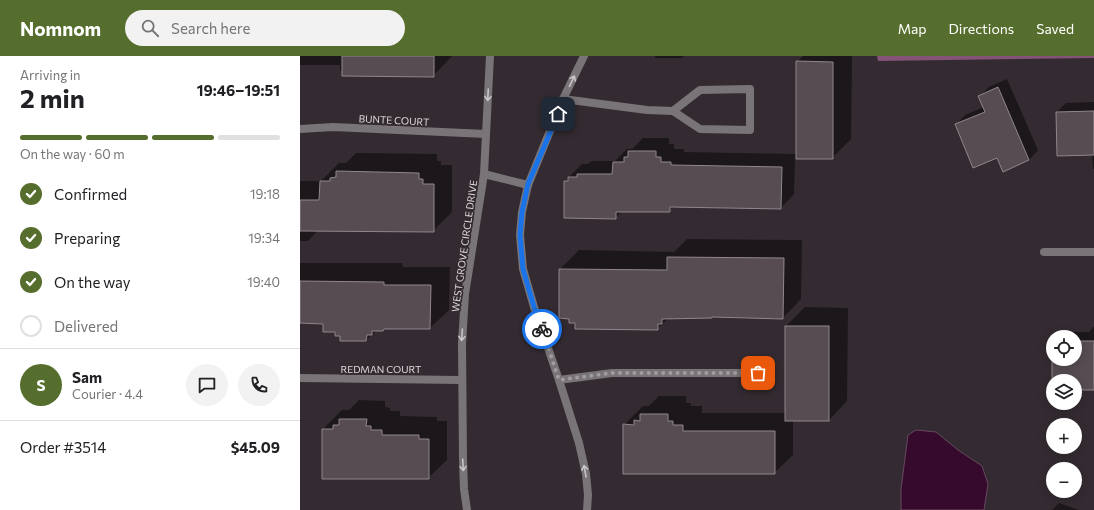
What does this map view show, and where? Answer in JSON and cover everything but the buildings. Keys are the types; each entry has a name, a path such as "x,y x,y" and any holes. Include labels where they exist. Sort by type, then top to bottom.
{"street":[{"name":"WEST GROVE CIRCLE DRIVE","path":"467,510 464,481 461,380 462,344 465,294 484,174 490,56"},
{"path":"584,56 528,184 522,212 520,235 523,269 579,443 586,474 588,496 587,510"},
{"path":"564,99 647,110 673,110 700,129 750,130 750,89 700,90 673,110"},
{"name":"BUNTE COURT","path":"300,129 333,127 486,134"},
{"path":"484,174 528,184"},
{"path":"1044,252 1094,252"},
{"path":"559,380 612,373 758,373"},
{"name":"REDMAN COURT","path":"300,378 461,380"}],"shaded area":[{"path":"877,56 1094,56 1094,58 878,61"},
{"path":"916,430 936,432 958,450 982,466 988,484 984,510 901,510 901,489 908,435"}],"way so far":[{"path":"542,329 559,380 612,373 758,373"}],"route":[{"path":"542,329 523,269 520,235 522,212 528,184 558,114"}]}
